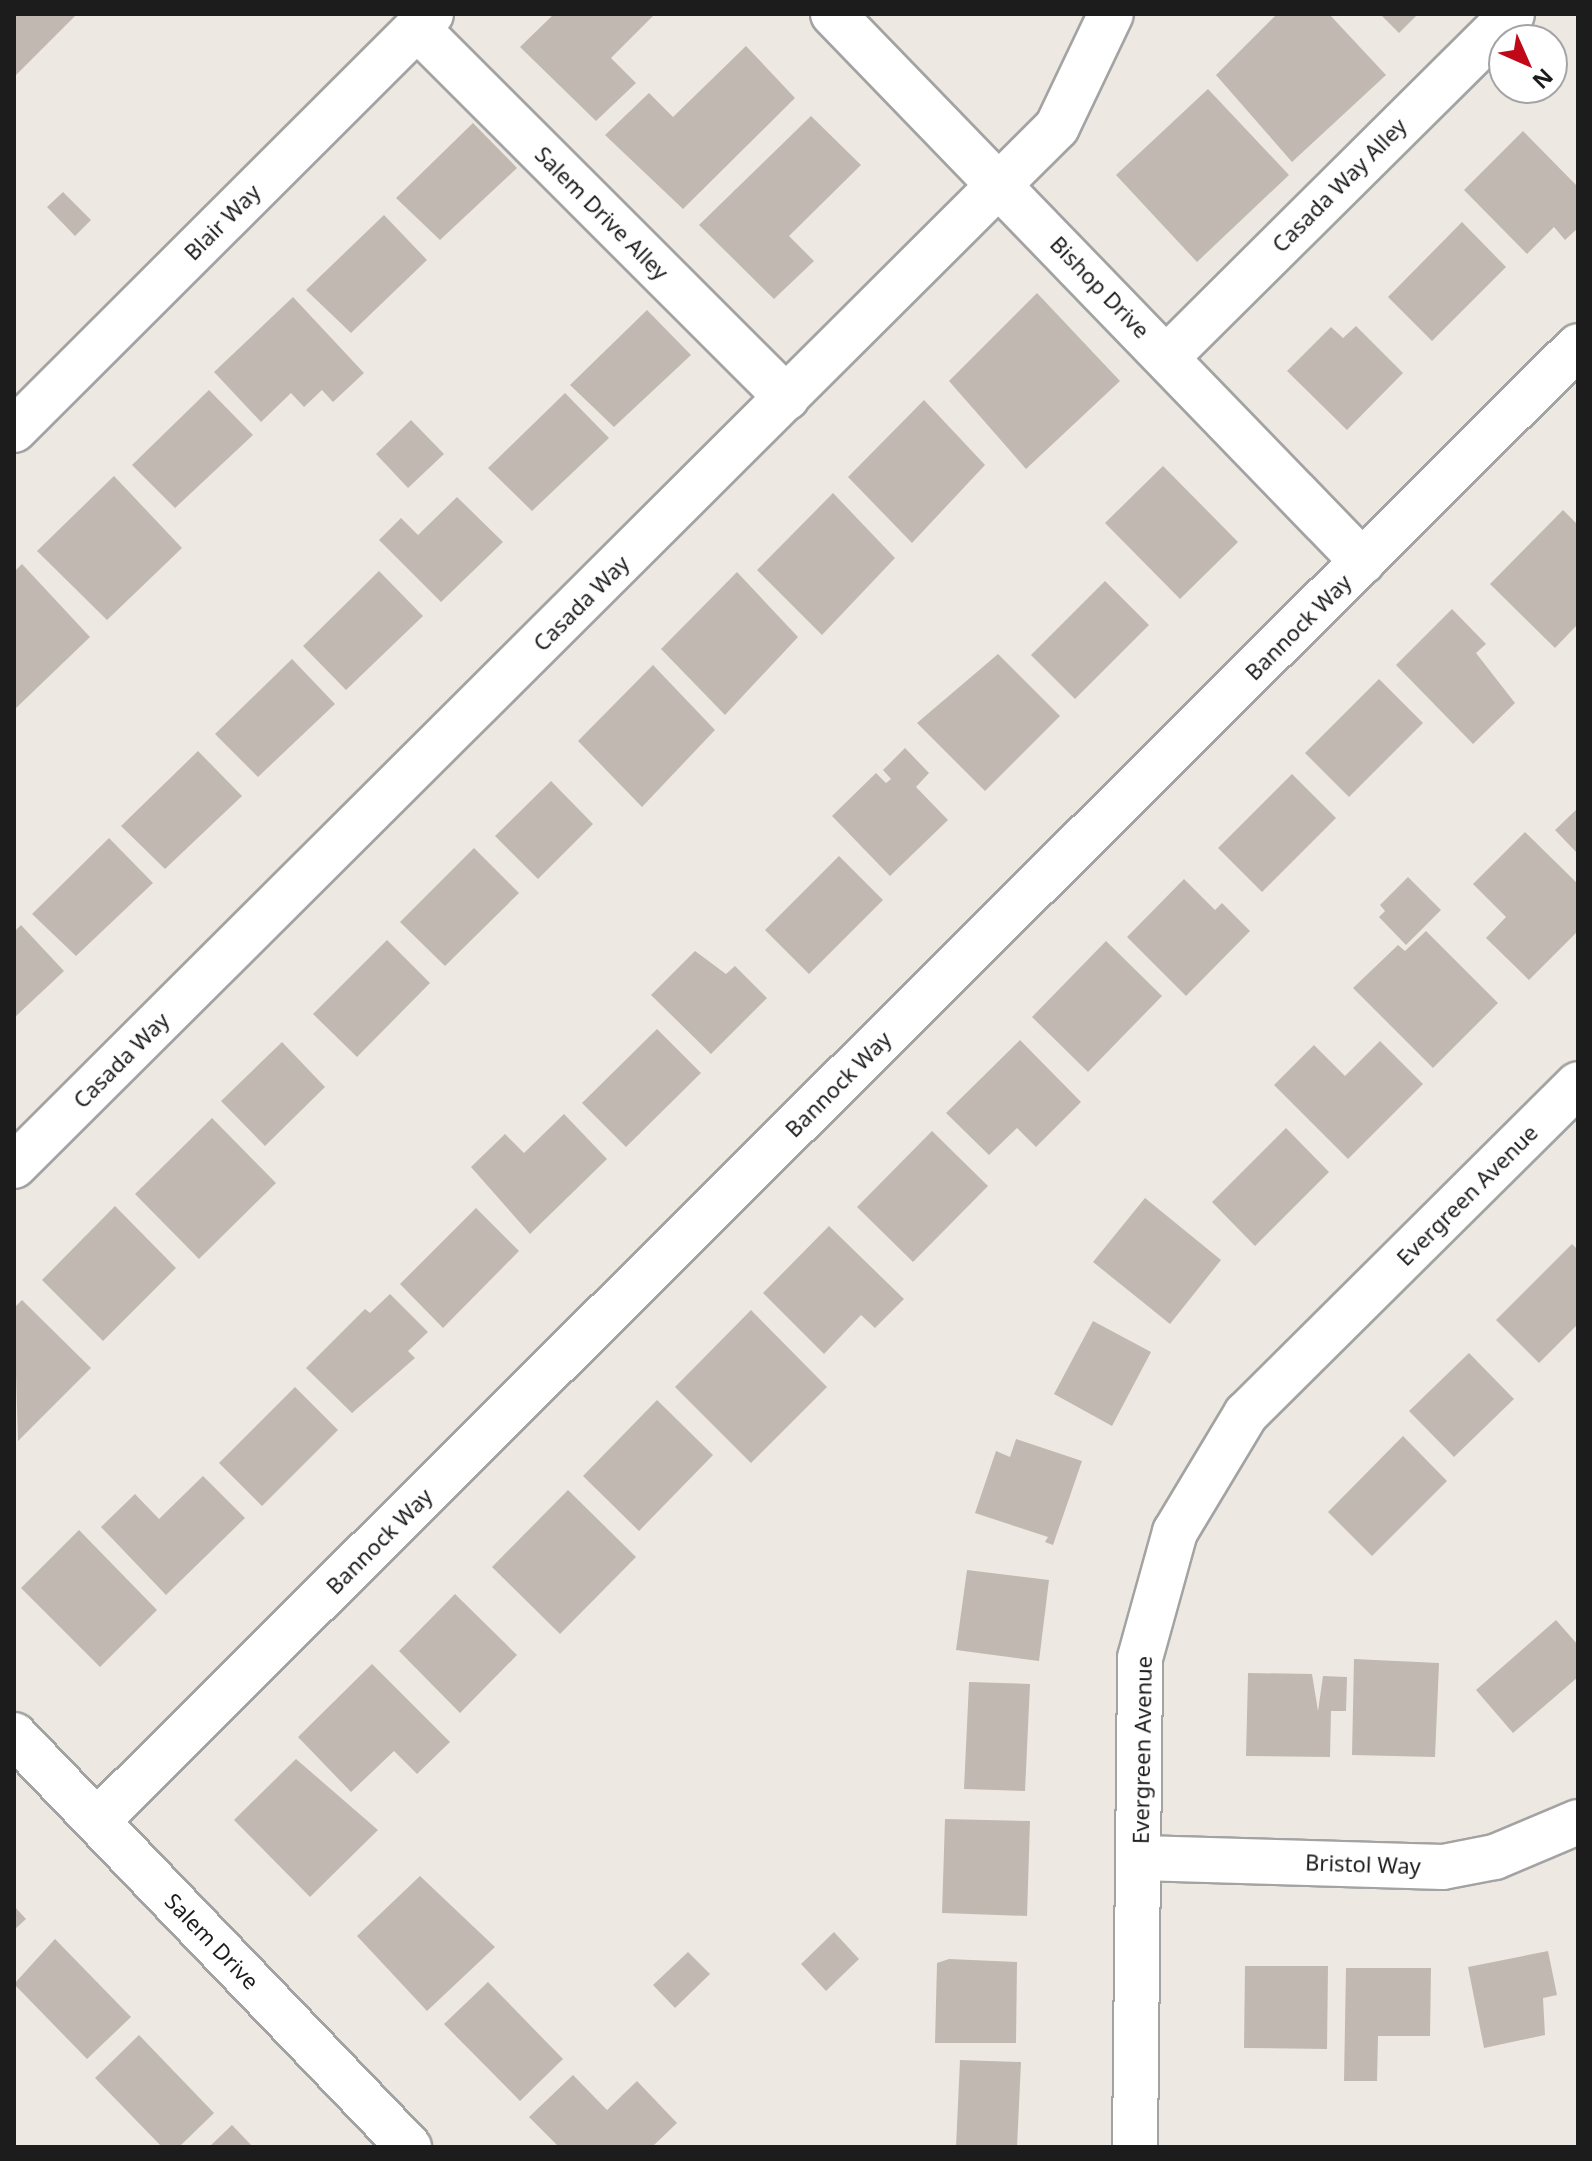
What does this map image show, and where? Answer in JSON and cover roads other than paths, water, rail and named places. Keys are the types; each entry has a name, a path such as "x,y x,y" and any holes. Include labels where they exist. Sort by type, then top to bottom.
{"street":[{"name":"Bishop Drive","path":"833,14 1001,184 1363,562"},
{"name":"Casada Way","path":"14,1166 1057,127 1111,14"},
{"name":"Casada Way Alley","path":"1167,357 1512,14"},
{"name":"Salem Drive Alley","path":"424,21 787,398"},
{"name":"Blair Way","path":"14,430 424,21"},
{"name":"Bannock Way","path":"97,1821 1578,346"},
{"name":"Evergreen Avenue","path":"1135,2147 1141,1858 1140,1658 1175,1532 1246,1414 1578,1084"},
{"name":"Salem Drive","path":"14,1735 409,2147"},
{"name":"Bristol Way","path":"1141,1858 1443,1867 1495,1857 1578,1822"}]}
